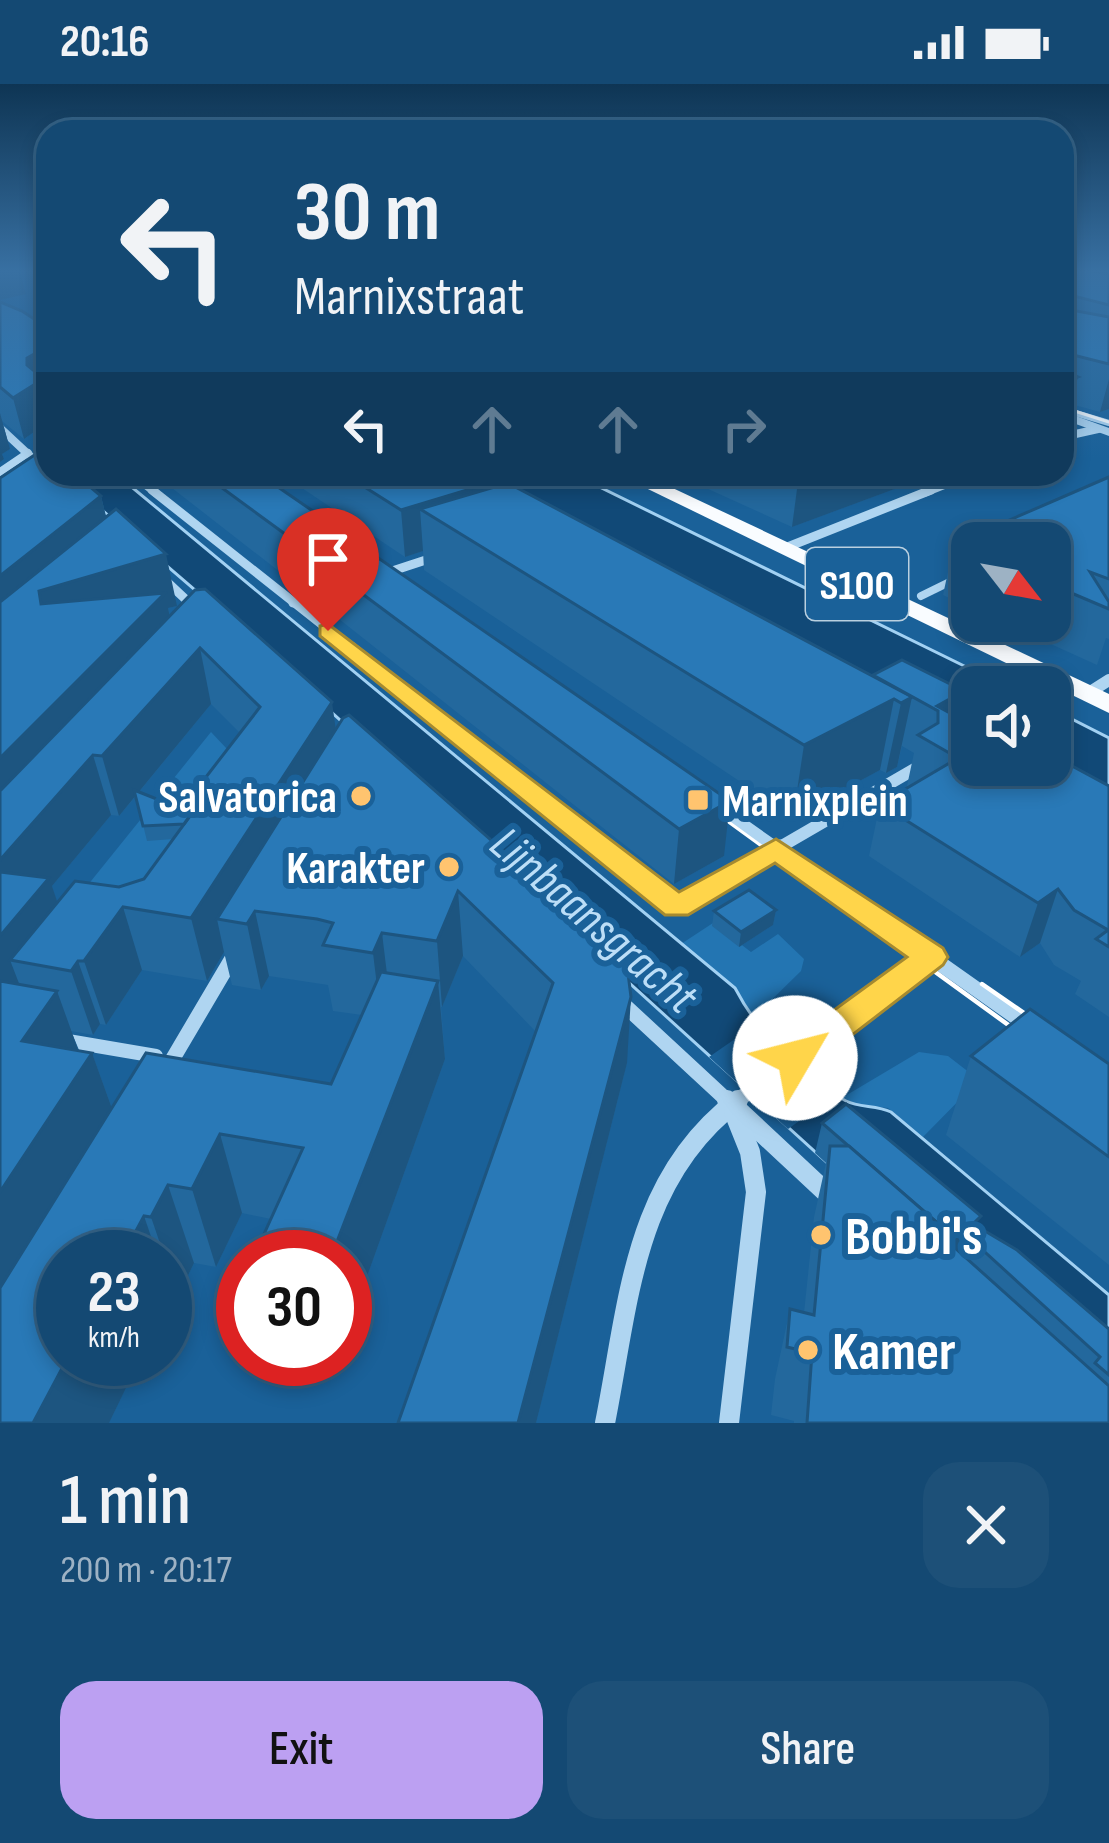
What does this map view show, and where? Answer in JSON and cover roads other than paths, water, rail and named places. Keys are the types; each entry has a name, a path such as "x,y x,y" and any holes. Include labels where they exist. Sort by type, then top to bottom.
{"main road":[{"name":"S100","path":"652,486 1102,693"}],"street":[{"path":"1074,413 1106,425"},
{"path":"1074,434 1106,425"},
{"path":"0,428 36,461"},
{"path":"0,472 31,456"},
{"path":"147,486 677,908 918,767 898,755"},
{"path":"784,548 943,486"},
{"path":"358,582 451,551"},
{"path":"366,561 403,586"},
{"path":"148,564 217,628"},
{"path":"921,596 951,581"},
{"path":"293,603 336,589"},
{"path":"699,794 1047,1039"},
{"path":"161,1079 242,942"},
{"path":"605,1423 646,1220 674,1165 697,1135 740,1099 931,957"},
{"path":"614,996 740,1099 848,1213"},
{"path":"52,1039 195,1064"},
{"path":"729,1423 756,1192 740,1099"}],"water":[{"name":"Lijnbaansgracht","path":"74,486 130,486 735,988 768,1037 812,1079 846,1101 891,1112 1109,1295 1109,1419 230,620"},
{"path":"457,486 597,486 964,666 951,666 951,766"},
{"path":"1071,719 1109,738 1109,855 987,786 1071,786"}],"tram line":[{"path":"1074,411 1109,422"},
{"path":"312,519 381,567"},
{"path":"701,802 767,850"},
{"path":"763,847 1036,1045"},
{"path":"982,984 1109,1072"}],"place":[{"name":"Salvatorica","path":"361,796"},
{"name":"Marnixplein","path":"698,800"},
{"name":"Karakter","path":"449,867"},
{"name":"Bobbi's","path":"821,1235"},
{"name":"Kamer","path":"808,1350"}]}
